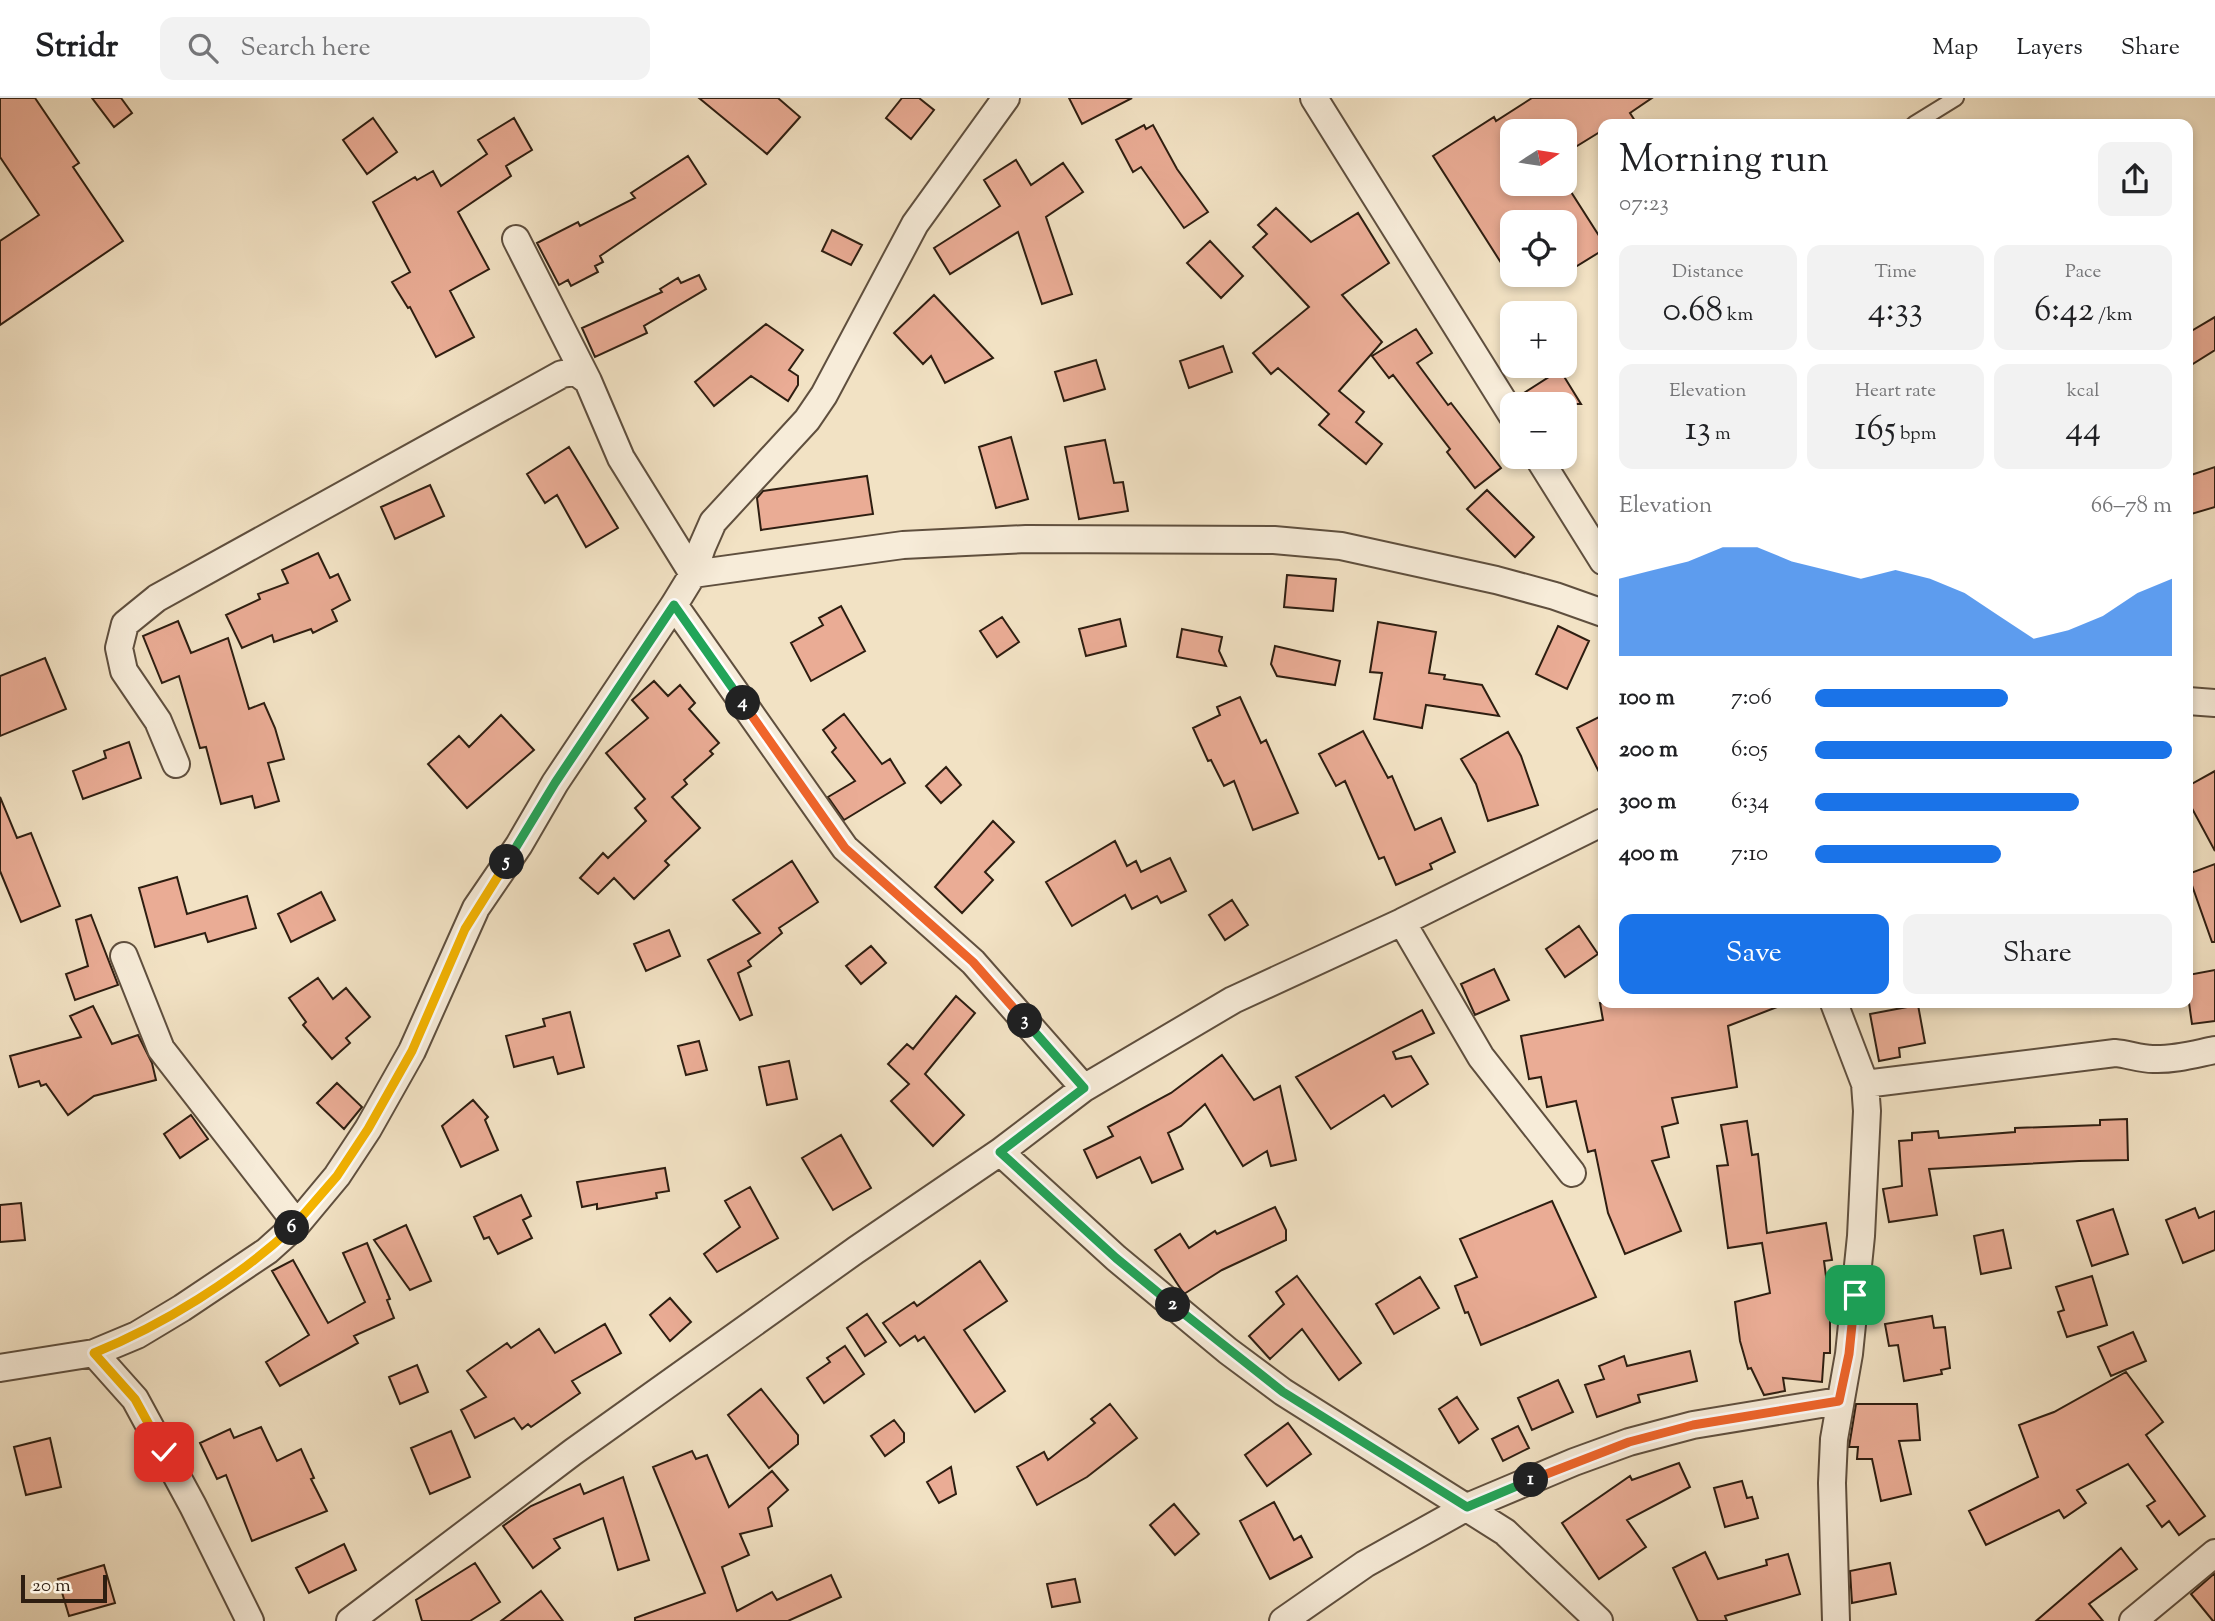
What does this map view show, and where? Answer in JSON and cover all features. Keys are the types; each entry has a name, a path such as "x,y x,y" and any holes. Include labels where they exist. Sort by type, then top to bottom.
{"street":[{"path":"0,1368 94,1353 137,1335 267,1251 297,1224 337,1176 368,1129 412,1051 476,908 519,845 555,783 674,605 693,574 713,522 807,420 824,395 915,224 1006,98"},
{"path":"1314,98 1500,396"},
{"path":"516,239 588,382 621,458 693,574"},
{"path":"176,764 158,721 124,671 119,648 125,624 157,598 562,374 576,372 588,382"},
{"path":"1546,469 1598,553"},
{"path":"693,574 903,545 1026,539 1274,540 1341,546 1483,577 1555,596 1598,611"},
{"path":"674,605 845,848 973,962 1084,1088"},
{"path":"2193,701 2215,703"},
{"path":"350,1621 573,1452 856,1250 1000,1152 1084,1088 1234,1000 1402,922 1598,824"},
{"path":"1402,922 1481,1057 1572,1173"},
{"path":"124,956 161,1049 297,1224"},
{"path":"1836,1008 1865,1084 1867,1142 1849,1354 1839,1401 1832,1483 1836,1621"},
{"path":"1865,1084 2115,1053 2166,1059 2215,1050"},
{"path":"1000,1152 1116,1258 1261,1376 1505,1532 1599,1621"},
{"path":"94,1353 135,1399 193,1506 250,1621"},
{"path":"1283,1621 1365,1564 1467,1507 1574,1462 1629,1442 1693,1425 1839,1401"},
{"path":"2133,1621 2215,1553"}],"lane":[{"path":"1922,119 1956,98"}],"building":[{"path":"0,98 35,98 79,163 73,167 123,241 0,325 0,241 39,215 0,157"},
{"path":"92,98 121,98 132,113 114,127"},
{"path":"699,98 778,98 800,117 767,154"},
{"path":"902,98 919,98 934,110 911,139 886,118"},
{"path":"1069,98 1132,98 1082,124"},
{"path":"1532,98 1652,98 1630,113 1634,119 1598,119 1598,133 1577,146 1577,119 1500,119 1500,196 1574,196 1598,234 1598,253 1577,266 1577,210 1500,210 1500,261 1433,156 1494,117 1496,121"},
{"path":"373,118 397,152 367,174 343,140"},
{"path":"514,118 532,150 506,166 511,176 458,212 489,269 450,291 474,337 436,357 410,307 408,308 392,282 410,272 373,202 415,177 417,180 433,171 441,186 487,154 478,140"},
{"path":"1144,125 1146,129 1153,125 1177,169 1208,212 1184,228 1141,167 1133,172 1116,140"},
{"path":"688,156 706,184 600,256 603,262 595,266 598,272 571,286 568,280 559,285 537,243 578,222 580,226 635,198 631,193"},
{"path":"1016,160 1031,185 1063,163 1083,192 1046,217 1072,294 1042,304 1018,232 950,274 934,248 1000,206 984,180"},
{"path":"1276,208 1311,242 1358,213 1389,263 1342,295 1382,342 1339,391 1364,412 1356,422 1382,444 1366,464 1319,425 1329,414 1278,368 1271,374 1253,353 1309,307 1253,247 1267,234 1258,225"},
{"path":"832,230 862,245 851,265 822,251"},
{"path":"1210,241 1243,276 1221,298 1187,263"},
{"path":"699,275 706,289 644,326 647,333 595,357 582,328 662,292 660,289 678,278 681,283"},
{"path":"934,295 993,358 945,383 931,356 923,364 894,333"},
{"path":"2215,317 2215,350 2193,364 2193,330"},
{"path":"766,324 803,350 789,370 798,376 798,385 788,401 751,376 714,406 695,382"},
{"path":"1416,329 1432,353 1417,363 1500,469 1475,488 1447,452 1450,449 1393,375 1389,378 1372,356"},
{"path":"1223,346 1232,372 1189,388 1180,361"},
{"path":"1096,360 1105,389 1064,401 1055,372"},
{"path":"1547,378 1565,378 1574,392 1525,392"},
{"path":"1011,437 1028,499 996,508 979,447"},
{"path":"1105,440 1114,483 1123,482 1128,511 1079,519 1065,447"},
{"path":"569,447 618,528 586,547 557,495 545,503 527,474"},
{"path":"2215,467 2215,507 2193,514 2193,474"},
{"path":"867,476 873,514 761,530 757,498 763,491"},
{"path":"430,485 444,516 395,539 381,507"},
{"path":"1487,490 1534,537 1515,557 1467,509"},
{"path":"318,553 330,578 338,574 350,600 332,610 337,621 313,633 311,629 274,642 272,635 242,648 226,615 260,599 258,594 288,583 282,570"},
{"path":"1287,575 1336,579 1333,611 1284,607"},
{"path":"841,606 865,651 811,681 791,643 823,625 819,618"},
{"path":"1002,617 1019,642 997,657 980,631"},
{"path":"1120,619 1126,646 1086,656 1079,629"},
{"path":"178,621 191,653 228,638 249,709 264,703 275,728 284,759 268,763 279,801 255,808 252,796 221,804 206,747 200,748 179,676 162,683 143,636"},
{"path":"1378,622 1436,632 1429,673 1445,675 1444,679 1482,685 1499,716 1426,705 1422,728 1374,719 1382,673 1370,672"},
{"path":"1558,626 1589,641 1567,689 1536,674"},
{"path":"1182,629 1222,637 1219,651 1226,666 1177,657"},
{"path":"1275,646 1340,661 1335,685 1277,676 1271,664"},
{"path":"45,658 66,709 0,736 0,676"},
{"path":"654,681 668,696 680,685 695,703 689,709 719,743 710,751 713,754 684,780 687,784 672,797 700,828 665,861 669,865 634,899 614,878 598,894 580,878 603,853 608,858 646,821 635,808 645,799 606,753 648,718 632,700"},
{"path":"1240,697 1261,743 1266,740 1298,813 1253,830 1234,781 1224,786 1211,760 1208,761 1193,728 1220,715 1217,707"},
{"path":"844,714 882,764 890,759 905,783 844,820 828,797 855,781 832,752 836,748 823,730"},
{"path":"501,715 534,750 467,808 428,764 459,736 469,747"},
{"path":"1598,718 1598,770 1577,728"},
{"path":"1363,731 1388,778 1392,776 1415,830 1441,818 1455,852 1430,864 1432,869 1396,885 1384,857 1379,859 1345,781 1336,786 1319,754"},
{"path":"1508,732 1521,756 1538,805 1488,821 1476,784 1461,759"},
{"path":"129,742 141,778 83,799 73,771 106,758 104,751"},
{"path":"946,767 961,785 941,803 926,786"},
{"path":"2215,771 2215,851 2193,810 2193,783"},
{"path":"0,797 17,838 31,833 60,906 21,922 0,871"},
{"path":"993,821 1014,842 985,872 993,880 962,913 935,887"},
{"path":"1115,841 1127,866 1136,861 1141,872 1170,858 1186,891 1161,903 1157,896 1132,909 1125,895 1072,926 1046,882"},
{"path":"792,861 818,902 779,928 782,933 748,961 751,966 738,973 752,1015 740,1020 708,960 760,933 733,900"},
{"path":"2215,864 2215,942 2212,942 2193,888 2193,872"},
{"path":"177,877 187,914 247,896 256,928 208,942 205,933 155,947 139,888"},
{"path":"321,892 335,920 291,942 278,914"},
{"path":"1232,900 1248,925 1225,940 1209,915"},
{"path":"91,915 118,985 75,1000 66,974 88,966 76,920"},
{"path":"1579,926 1598,954 1565,977 1546,949"},
{"path":"669,930 680,956 646,971 634,944"},
{"path":"871,946 886,963 861,984 846,966"},
{"path":"1494,969 1509,1000 1475,1015 1461,984"},
{"path":"2215,970 2215,1021 2192,1024 2190,1008 2193,1008 2193,974"},
{"path":"318,978 333,999 346,988 370,1017 346,1038 350,1043 332,1059 303,1025 306,1022 289,998"},
{"path":"956,996 975,1013 925,1074 964,1115 933,1146 891,1101 909,1084 888,1064 907,1044 913,1049"},
{"path":"93,1006 112,1044 138,1035 152,1063 156,1080 94,1096 68,1115 46,1084 41,1086 39,1081 19,1087 10,1056 81,1037 70,1016"},
{"path":"1601,1008 1775,1008 1728,1026 1737,1087 1672,1098 1678,1123 1662,1127 1669,1157 1652,1161 1681,1231 1625,1254 1608,1213 1595,1150 1588,1152 1576,1101 1547,1107 1541,1077 1529,1079 1521,1036 1603,1020"},
{"path":"1919,1008 1925,1043 1899,1048 1900,1057 1879,1061 1870,1014"},
{"path":"1422,1010 1434,1033 1393,1052 1396,1059 1411,1056 1428,1084 1392,1107 1384,1095 1331,1129 1296,1077"},
{"path":"570,1012 584,1067 558,1074 553,1057 514,1067 506,1036 545,1026 543,1019"},
{"path":"699,1041 707,1070 686,1075 678,1046"},
{"path":"1222,1055 1254,1100 1280,1086 1296,1160 1271,1166 1267,1151 1243,1166 1205,1104 1181,1126 1168,1133 1183,1169 1152,1183 1140,1157 1097,1178 1084,1150 1113,1136 1108,1127 1171,1093"},
{"path":"789,1061 797,1099 767,1105 759,1067"},
{"path":"337,1083 362,1107 344,1129 317,1103"},
{"path":"473,1100 488,1117 485,1120 498,1150 461,1167 442,1126"},
{"path":"191,1115 208,1139 180,1158 164,1134"},
{"path":"2127,1119 2128,1160 1929,1169 1937,1215 1889,1222 1883,1189 1902,1186 1899,1141 1912,1140 1912,1133 1938,1131 1939,1138 2015,1132 2015,1128 2100,1125 2100,1120"},
{"path":"1747,1121 1752,1155 1758,1154 1767,1233 1826,1223 1832,1260 1824,1261 1830,1307 1830,1353 1824,1353 1822,1382 1783,1378 1785,1391 1764,1395 1751,1368 1748,1369 1740,1341 1735,1302 1770,1293 1762,1243 1728,1248 1717,1166 1728,1165 1721,1125"},
{"path":"841,1135 871,1188 833,1210 802,1158"},
{"path":"665,1168 669,1191 656,1193 657,1198 597,1209 597,1204 582,1207 577,1182"},
{"path":"750,1187 778,1238 717,1272 704,1254 740,1227 725,1201"},
{"path":"521,1195 531,1216 523,1220 532,1238 498,1254 489,1237 484,1239 474,1217"},
{"path":"1552,1201 1596,1297 1481,1345 1455,1286 1477,1277 1460,1239"},
{"path":"21,1203 25,1240 0,1242 0,1205"},
{"path":"1275,1207 1286,1230 1286,1240 1222,1270 1184,1294 1155,1250 1180,1234 1189,1248 1215,1231 1217,1234"},
{"path":"2195,1208 2199,1218 2215,1211 2215,1250 2183,1263 2166,1220"},
{"path":"2113,1209 2128,1254 2092,1266 2077,1221"},
{"path":"406,1225 431,1281 410,1290 374,1240"},
{"path":"2003,1230 2011,1268 1981,1274 1974,1236"},
{"path":"367,1243 390,1299 387,1300 394,1318 354,1336 358,1343 280,1386 266,1362 309,1335 272,1271 293,1260 328,1323 365,1302 343,1253"},
{"path":"980,1261 1007,1301 964,1330 1005,1391 975,1412 924,1337 918,1341 915,1336 900,1346 883,1323 914,1302 917,1306"},
{"path":"1297,1276 1361,1363 1339,1380 1302,1329 1270,1359 1249,1336 1284,1304 1276,1292"},
{"path":"2092,1276 2107,1325 2067,1337 2058,1312 2064,1310 2056,1287"},
{"path":"1420,1277 1439,1308 1394,1334 1376,1304"},
{"path":"670,1298 691,1322 670,1341 650,1315"},
{"path":"867,1314 886,1342 865,1356 847,1328"},
{"path":"1932,1316 1934,1328 1945,1327 1950,1368 1941,1370 1942,1374 1904,1381 1898,1345 1889,1346 1885,1324"},
{"path":"605,1324 621,1353 572,1381 580,1393 531,1427 528,1424 522,1429 514,1418 475,1438 461,1410 486,1397 467,1371 507,1343 511,1348 539,1329 555,1353"},
{"path":"2133,1332 2146,1361 2111,1376 2098,1347"},
{"path":"845,1346 864,1374 824,1403 807,1378 830,1362 827,1358"},
{"path":"1690,1351 1697,1381 1638,1395 1640,1402 1597,1417 1585,1385 1604,1379 1599,1366 1624,1356 1627,1366"},
{"path":"417,1365 428,1392 400,1404 389,1377"},
{"path":"2126,1372 2163,1422 2146,1435 2205,1516 2179,1535 2169,1521 2162,1527 2147,1506 2155,1501 2128,1464 2077,1490 2086,1503 2064,1518 2059,1510 1986,1545 1969,1511 2038,1477 2019,1425 2054,1412"},
{"path":"1558,1380 1573,1412 1532,1430 1518,1398"},
{"path":"761,1389 798,1435 798,1444 769,1468 728,1415"},
{"path":"1457,1397 1478,1429 1459,1443 1439,1409"},
{"path":"1110,1404 1137,1438 1087,1477 1037,1505 1017,1467 1044,1452 1048,1460 1095,1423 1091,1419"},
{"path":"1856,1404 1917,1404 1920,1440 1899,1441 1911,1494 1881,1501 1872,1459 1857,1459 1858,1447 1849,1447"},
{"path":"894,1420 904,1433 904,1442 885,1456 871,1436"},
{"path":"1288,1423 1311,1454 1267,1486 1245,1455"},
{"path":"1518,1426 1529,1448 1503,1461 1492,1439"},
{"path":"261,1427 277,1461 301,1449 314,1478 311,1479 327,1511 252,1541 226,1475 217,1479 200,1443 230,1429 234,1438"},
{"path":"451,1431 470,1477 430,1494 411,1448"},
{"path":"50,1438 61,1487 26,1495 14,1447"},
{"path":"692,1451 696,1459 707,1455 729,1507 772,1471 788,1490 768,1508 772,1526 740,1534 749,1555 722,1567 737,1611 772,1592 777,1600 831,1575 841,1597 788,1621 635,1621 635,1618 705,1593 653,1467"},
{"path":"1679,1463 1690,1487 1627,1520 1646,1547 1599,1579 1562,1523 1630,1476 1632,1480"},
{"path":"951,1467 956,1494 939,1503 927,1482"},
{"path":"623,1477 649,1560 618,1570 603,1518 554,1539 560,1548 533,1568 503,1526 531,1506 580,1484 584,1494"},
{"path":"1742,1481 1747,1498 1752,1497 1758,1518 1725,1527 1714,1488"},
{"path":"1274,1502 1294,1540 1301,1536 1312,1557 1270,1579 1240,1521"},
{"path":"1174,1504 1199,1534 1175,1555 1150,1525"},
{"path":"344,1544 356,1570 309,1593 296,1568"},
{"path":"2121,1548 2137,1569 2089,1604 2103,1621 2036,1621"},
{"path":"1705,1552 1718,1579 1767,1565 1766,1560 1788,1554 1800,1594 1725,1616 1727,1621 1698,1621 1673,1568"},
{"path":"475,1563 500,1602 470,1621 422,1621 416,1600"},
{"path":"1890,1563 1896,1594 1852,1603 1850,1571"},
{"path":"104,1565 115,1603 69,1616 58,1579"},
{"path":"2215,1573 2215,1621 2213,1621 2191,1594"},
{"path":"1075,1579 1080,1602 1052,1607 1047,1584"},
{"path":"541,1591 563,1621 501,1621"}],"route":[{"path":"164,1452 135,1399 94,1353 137,1335 267,1251 297,1224 337,1176 368,1129 412,1051 476,908 519,845 555,783 674,605 845,848 973,962 1084,1088 1000,1152 1116,1258 1228,1351 1283,1392 1467,1507 1629,1442 1693,1425 1839,1401 1849,1354 1855,1295"}]}
